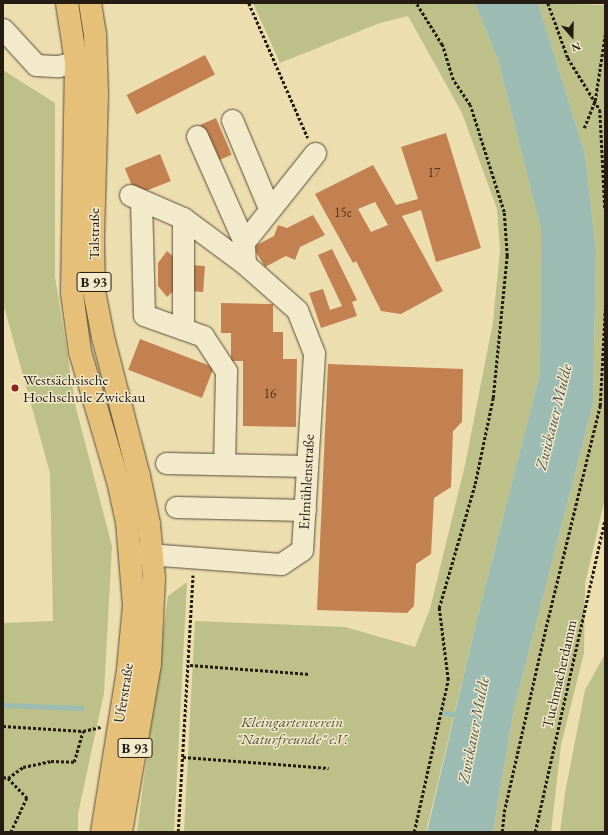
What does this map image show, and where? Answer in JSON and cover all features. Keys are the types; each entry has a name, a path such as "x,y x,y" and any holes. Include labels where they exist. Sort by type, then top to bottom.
{"main road":[{"name":"Talstraße","path":"68,3 76,62 72,293 80,352 118,481 131,552"},
{"name":"Talstraße","path":"90,3 95,33 97,94 93,240 94,291 139,476 152,554"},
{"name":"Uferstraße","path":"102,832 118,723 128,670 134,605 131,552"},
{"name":"Uferstraße","path":"121,832 150,664 155,594 152,554"}],"street":[{"path":"3,29 36,65 58,66 76,62"},
{"path":"232,120 269,208"},
{"path":"197,136 244,242 245,264"},
{"path":"244,242 269,208 315,153"},
{"name":"Erlmühlenstraße","path":"131,552 281,564 302,550 314,352 297,310 245,264 183,218 135,197 144,315 183,329"},
{"path":"183,218 183,329 203,336 226,371 224,464"},
{"path":"166,463 307,466"},
{"path":"176,507 305,510"}],"path":[{"path":"249,3 315,153"},
{"path":"414,832 448,680 439,608 475,484 493,398 507,256 504,212 470,105 453,80 442,45 416,3"},
{"path":"548,3 568,58 600,110 605,210"},
{"path":"584,128 595,101 605,35"},
{"path":"502,832 504,812 546,627 600,406 605,309"},
{"name":"Tuchmacherdamm","path":"535,832 605,520"},
{"path":"178,832 190,665 194,558"},
{"path":"190,665 310,674"},
{"path":"3,726 83,731 118,723"},
{"path":"8,778 23,767 51,760 74,762 83,731"},
{"path":"183,757 329,768"},
{"path":"3,777 8,778 27,798 11,832"}],"green space":[{"name":"Kleingartenverein \"Naturfreunde\" e.V.","path":"253,3 475,3 498,60 541,229 540,373 477,619 426,832 184,832 195,621 345,627 415,647 430,609 465,465 493,322 500,250 497,209 462,113 408,16 380,23 280,63"},
{"path":"538,3 605,5 605,498 585,584 584,653 561,745 551,832 493,832 514,709 593,404 596,251 585,154"},
{"path":"3,70 55,103 55,277 76,408 112,546 104,693 78,814 78,832 3,832 3,623 53,621 50,473 3,303"},
{"path":"187,582 174,832 137,832 168,596"},
{"path":"605,654 605,832 560,832 565,793 585,690"}],"water":[{"name":"Zwickauer Mulde","path":"475,3 538,3 585,154 596,251 593,404 514,709 493,832 427,832 477,619 540,373 541,229 498,60"}],"building":[{"path":"205,55 215,75 137,115 127,95"},
{"path":"216,118 232,155 216,161 200,125"},
{"path":"446,133 481,248 436,262 421,210 402,216 443,291 401,314 381,311 356,261 353,263 315,194 373,165 396,205 418,199 401,147","holes":["375,202 388,225 371,232 358,209"]},
{"path":"160,154 171,181 136,195 125,168"},
{"path":"313,215 325,235 300,247 295,260 286,256 265,267 253,247 274,236 278,225 287,228"},
{"path":"332,249 357,300 352,302 357,316 321,328 309,293 323,289 330,310 342,306 318,255"},
{"path":"167,251 178,261 178,287 167,297 158,286 158,263"},
{"path":"190,265 205,266 203,292 188,291"},
{"path":"221,303 273,304 273,332 283,332 283,359 297,359 296,427 243,426 243,361 231,361 231,333 221,333"},
{"path":"140,339 214,367 202,398 128,370"},
{"path":"328,364 463,369 462,422 453,431 451,487 434,498 431,554 416,564 414,606 407,613 317,610"}],"waterway":[{"path":"3,705 82,708"},
{"name":"Zwickauer Mulde","path":"444,713 460,715"}],"place":[{"name":"Westsächsische Hochschule Zwickau","path":"15,388"}]}
